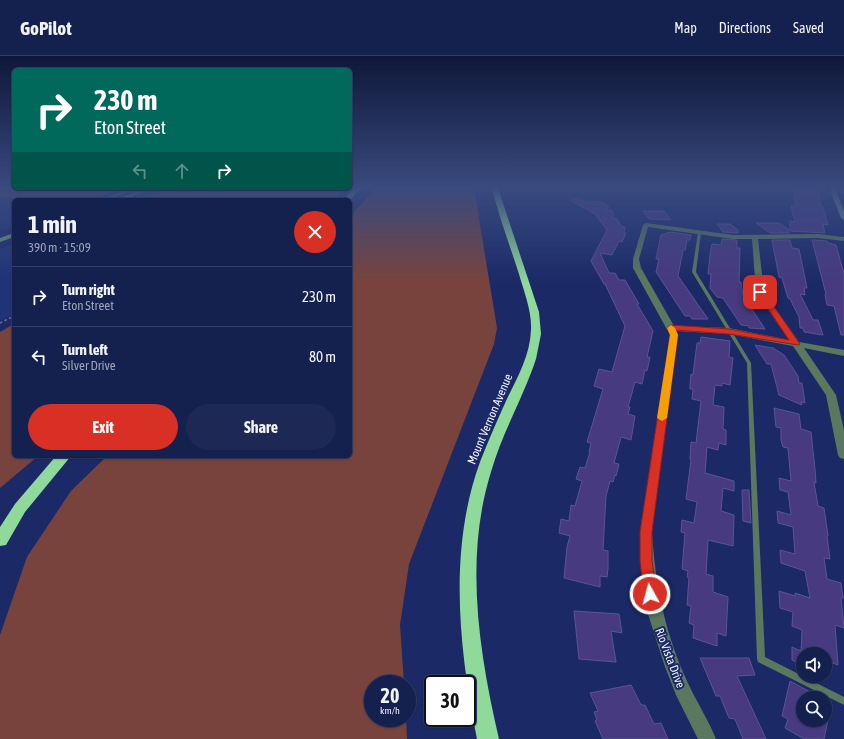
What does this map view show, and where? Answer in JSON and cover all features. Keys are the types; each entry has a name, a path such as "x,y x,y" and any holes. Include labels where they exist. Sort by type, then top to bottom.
{"highway":[{"name":"Mount Vernon Avenue","path":"488,739 481,710 473,659 469,601 468,552 473,518 487,461 526,372 536,335 536,322 531,298 505,220"},
{"path":"0,540 20,508 62,458"}],"main road":[{"path":"0,240 12,236"}],"street":[{"name":"Rio Vista Drive","path":"699,232 646,225 636,260 636,268 674,335 646,532 646,561 650,594 667,653 693,714 707,739"},
{"path":"699,232 733,237 818,236 844,239"},
{"path":"756,237 760,292 826,387 830,395 844,455"},
{"path":"671,328 729,331 844,353"}],"lane":[{"path":"699,232 694,272 749,364 761,659 844,701"}],"path":[{"path":"0,323 12,317"}],"shaded area":[{"path":"0,220 12,220 12,227 0,230"},
{"path":"352,220 479,220 497,328 494,344 409,564 400,625 403,675 364,675 364,727 406,727 407,739 0,739 0,635 27,557 71,491 105,458 352,458"},
{"path":"12,245 12,315 0,321 0,249"},
{"path":"12,325 12,458 36,458 0,488 0,332"}],"building":[{"path":"599,220 617,220 621,226 625,227 624,233 626,233 622,242 619,241 612,255 600,253 609,273 615,273 619,280 625,280 653,331 647,357 650,357 647,371 645,370 642,384 635,382 628,407 630,407 628,414 635,416 631,440 621,437 614,463 619,464 616,476 615,475 613,482 610,481 606,496 603,550 608,551 608,568 607,577 600,576 600,587 564,578 567,547 570,536 559,533 561,519 569,521 571,505 575,506 582,481 576,479 580,467 585,468 590,452 591,443 587,442 603,389 594,386 599,369 612,372 625,326 605,284 591,261 607,230"},
{"path":"794,220 827,220 828,225 823,224 825,233 790,231 790,221 795,222"},
{"path":"756,223 779,223 788,229 789,233 770,233"},
{"path":"717,224 730,224 738,230 738,233 723,232"},
{"path":"670,232 691,235 690,240 687,240 685,250 683,250 678,276 708,319 692,319 690,316 685,316 656,272 659,259 656,259 661,235"},
{"path":"722,239 737,240 737,248 740,248 739,282 741,282 743,296 765,329 749,328 749,326 741,325 723,298 717,297 710,288 711,274 708,274 712,244 721,245"},
{"path":"772,240 790,240 792,248 799,249 807,288 804,288 805,295 800,294 813,320 818,320 823,335 804,332 803,328 800,328 799,317 790,299 788,298 782,278 779,277"},
{"path":"812,240 827,241 828,243 836,245 844,274 844,335 841,335 834,306 827,305 826,294"},
{"path":"701,337 730,341 729,357 733,358 730,385 722,383 722,386 715,385 713,405 724,407 723,429 726,430 726,445 719,443 718,450 707,447 705,473 734,481 734,491 723,488 721,511 734,515 733,546 708,540 706,574 713,576 713,592 728,597 726,636 717,633 717,646 693,638 694,625 689,623 691,606 687,605 689,578 687,577 688,571 682,569 685,533 681,532 682,520 694,523 697,502 686,499 691,460 691,442 696,443 701,401 692,399 693,389 690,389 691,374 693,375 697,343 700,343"},
{"path":"755,345 773,348 784,355 798,376 799,383 802,383 805,403 801,402 802,405 779,395 771,364 767,364"},
{"path":"774,408 799,414 801,429 811,432 816,483 814,482 818,506 824,508 828,536 830,559 824,558 827,579 841,583 843,598 841,598 844,628 835,625 838,665 832,663 832,647 801,647 802,630 792,626 793,612 780,608 779,591 795,596 795,593 810,598 805,571 781,563 780,550 795,554 793,527 778,523 777,511 791,515 788,492 780,490 779,478 791,481 788,448 783,447 781,440 781,428 776,427"},
{"path":"742,490 749,490 751,523 743,521"},
{"path":"574,611 619,614 622,633 611,631 616,662 579,659"},
{"path":"792,647 796,649 796,662 792,660"},
{"path":"700,658 749,658 755,675 737,676 766,739 743,739 735,719 729,718 720,696 716,696"},
{"path":"790,681 808,691 796,691 796,727 827,727 824,739 804,739 785,728 788,719 782,716"},
{"path":"631,685 641,705 645,705 654,724 661,723 668,739 603,739 595,721 597,720 594,712 598,711 590,693"}],"slow traffic":[{"path":"662,418 674,335 671,328"}],"route":[{"path":"650,594 646,561 646,532 674,335 671,328 729,331 796,344 760,292"}]}
